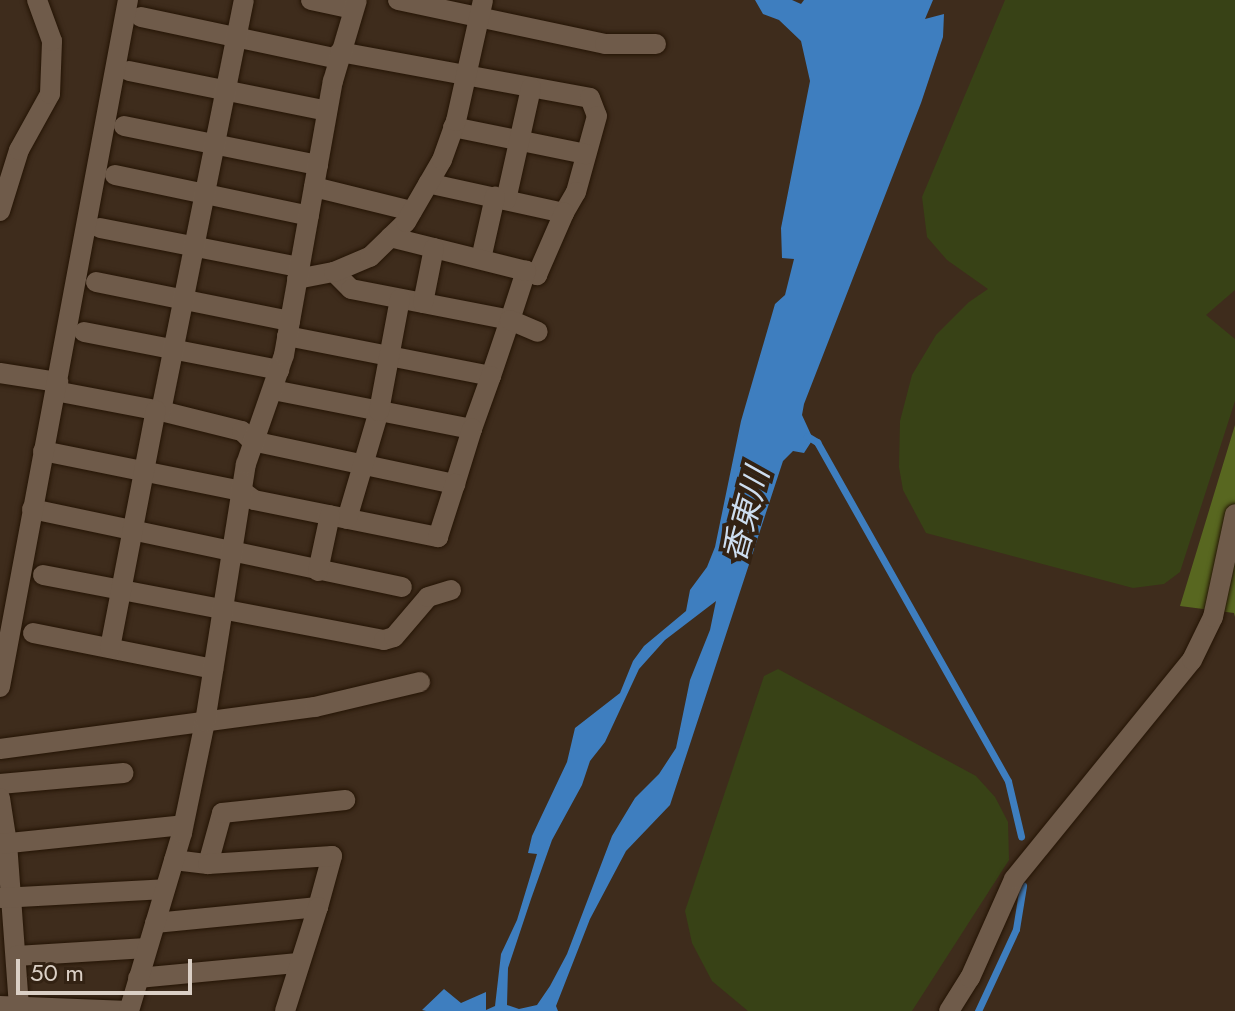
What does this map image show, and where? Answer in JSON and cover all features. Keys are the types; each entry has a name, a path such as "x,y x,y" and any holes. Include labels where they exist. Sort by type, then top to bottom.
{"street":[{"path":"0,211 19,150 50,94 52,41 37,0"},
{"path":"0,687 128,0"},
{"path":"110,648 144,471 174,349 244,0"},
{"path":"0,798 10,953 10,1007 129,1011 183,825 205,722 252,441 276,380 327,111 355,4 311,0"},
{"path":"398,0 481,8 605,44 656,44"},
{"path":"100,228 195,246 298,273 334,272 370,257 412,211 442,160 453,127 481,8"},
{"path":"141,17 235,38 590,98 597,116 576,192 537,275 390,237"},
{"path":"129,71 327,111"},
{"path":"481,259 519,140 531,88"},
{"path":"124,126 318,165"},
{"path":"453,127 586,154"},
{"path":"115,175 309,216"},
{"path":"428,183 564,213"},
{"path":"314,187 412,211"},
{"path":"423,303 434,248"},
{"path":"43,451 242,491 254,500 438,537 526,271"},
{"path":"334,272 351,289 510,320 538,332"},
{"path":"96,282 184,299 389,356 491,376"},
{"path":"318,571 379,411 400,299"},
{"path":"84,332 174,349 379,411 472,429"},
{"path":"0,373 242,431 252,441 455,484"},
{"path":"32,509 402,587"},
{"path":"949,1011 970,978 1014,879 1192,660 1213,617 1235,514"},
{"path":"43,575 384,640 394,637 428,597 451,590"},
{"path":"33,633 213,669"},
{"path":"0,749 315,707 420,682"},
{"path":"0,784 124,773"},
{"path":"208,864 222,813 345,800"},
{"path":"4,844 183,825"},
{"path":"174,860 208,864 332,856 285,1011"},
{"path":"6,898 165,889"},
{"path":"155,923 318,907"},
{"path":"10,953 147,948"},
{"path":"138,978 298,963"}],"green space":[{"path":"1005,0 1235,0 1235,290 1206,315 1235,339 1235,401 1180,572 1164,584 1133,588 926,533 903,490 899,467 900,421 912,375 936,335 969,302 988,289 947,260 927,237 922,197"},
{"path":"1235,425 1235,617 1234,613 1180,606"},
{"path":"778,669 976,776 995,797 1008,822 1009,860 912,1011 748,1011 712,981 692,943 685,911 764,676"}],"water":[{"name":"香東川","path":"755,0 792,0 801,4 804,0 933,0 925,19 944,14 943,37 921,103 804,404 802,415 813,439 804,453 793,451 783,461 670,805 626,851 590,919 556,1006 558,1011 422,1010 444,989 461,1003 486,992 486,1010 495,1006 501,954 517,920 537,854 528,853 532,836 567,762 575,728 620,693 633,661 644,646 686,611 690,590 707,567 715,547 741,421 775,304 785,295 794,259 782,258 781,228 810,81 801,41 779,20 763,14","holes":["716,601 710,630 690,680 676,748 659,774 635,798 612,836 567,954 550,986 537,1005 519,1009 507,1005 508,968 552,840 582,785 590,761 605,742 639,669 665,640"]}],"waterway":[{"path":"807,436 817,442 1008,781 1021,836"},
{"path":"978,1011 1016,929 1023,886"}]}
